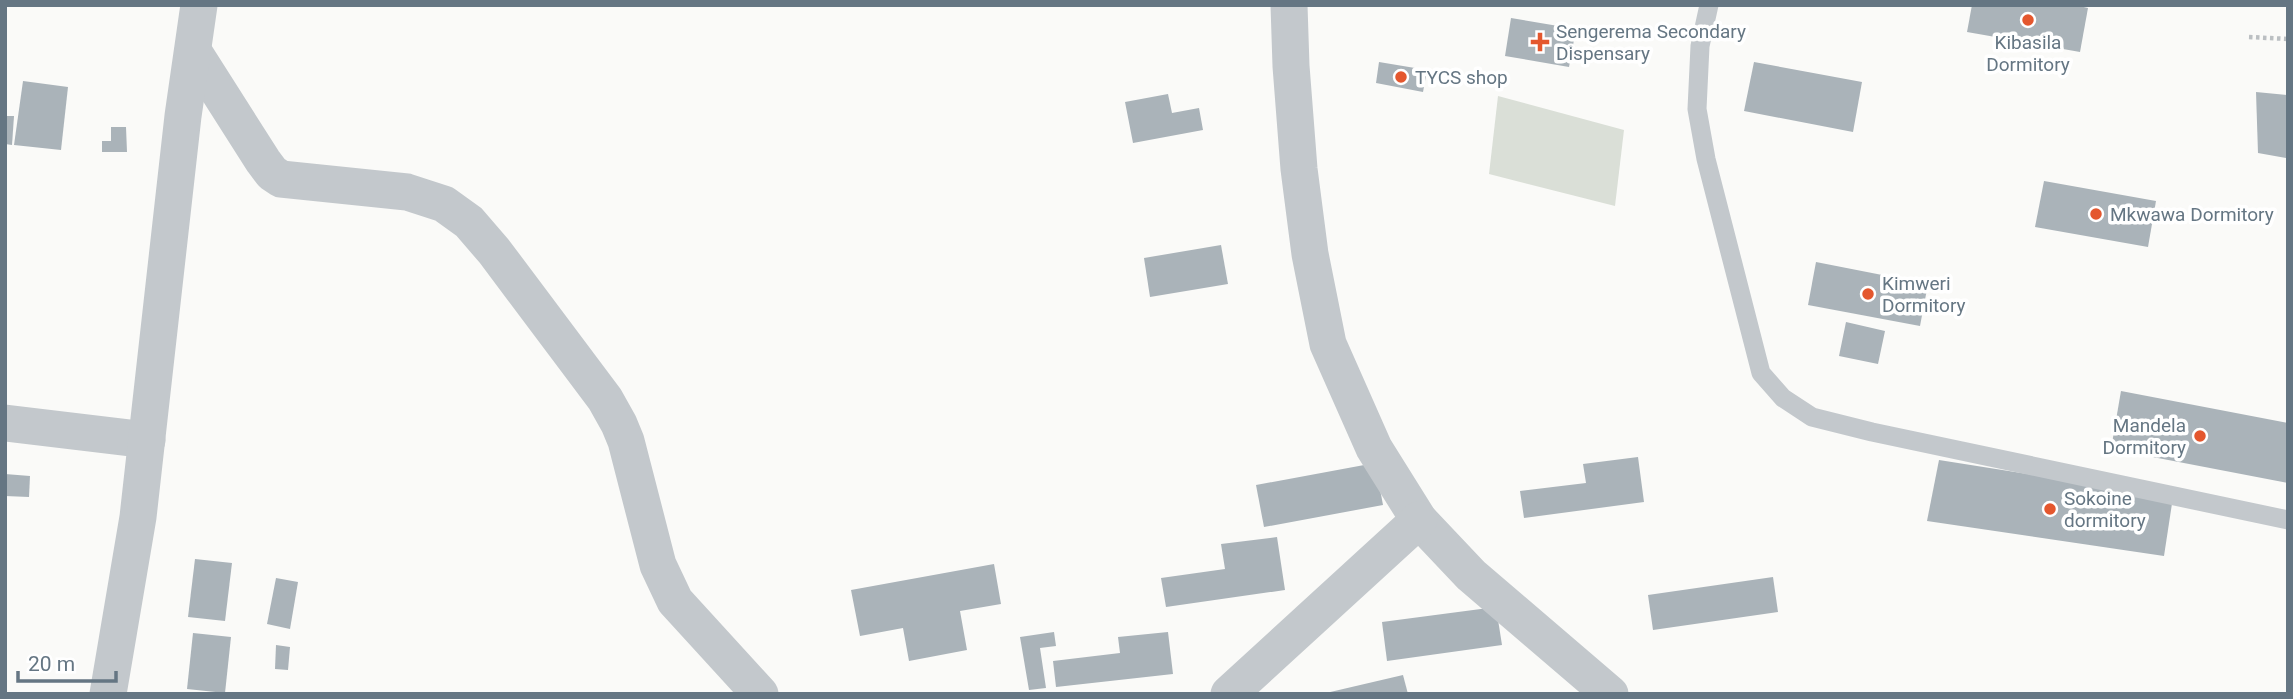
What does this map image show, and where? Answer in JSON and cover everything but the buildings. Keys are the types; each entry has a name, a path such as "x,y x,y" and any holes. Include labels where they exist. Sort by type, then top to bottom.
{"street":[{"path":"108,694 138,517 183,116 199,5"},
{"path":"1289,5 1299,169 1310,254 1328,344 1374,448 1419,520 1471,575 1610,694"},
{"path":"193,51 262,161 281,179 407,192 444,204 469,222 605,399 620,424 657,565 675,601 760,694"},
{"path":"5,423 147,440"},
{"path":"1229,694 1419,520"}],"lane":[{"path":"1709,5 1700,46 1697,109 1706,159 1761,373 1783,398 1812,417 1872,432 2288,520"}],"path":[{"path":"2249,37 2288,39"}],"shaded area":[{"path":"1498,96 1624,130 1615,206 1489,174"}],"place":[{"name":"Kibasila Dormitory","path":"2028,20"},
{"name":"Sengerema Secondary Dispensary","path":"1540,42"},
{"name":"TYCS shop","path":"1401,77"},
{"name":"Mkwawa Dormitory","path":"2096,214"},
{"name":"Kimweri Dormitory","path":"1868,294"},
{"name":"Mandela Dormitory","path":"2200,436"},
{"name":"Sokoine dormitory","path":"2050,509"}]}
